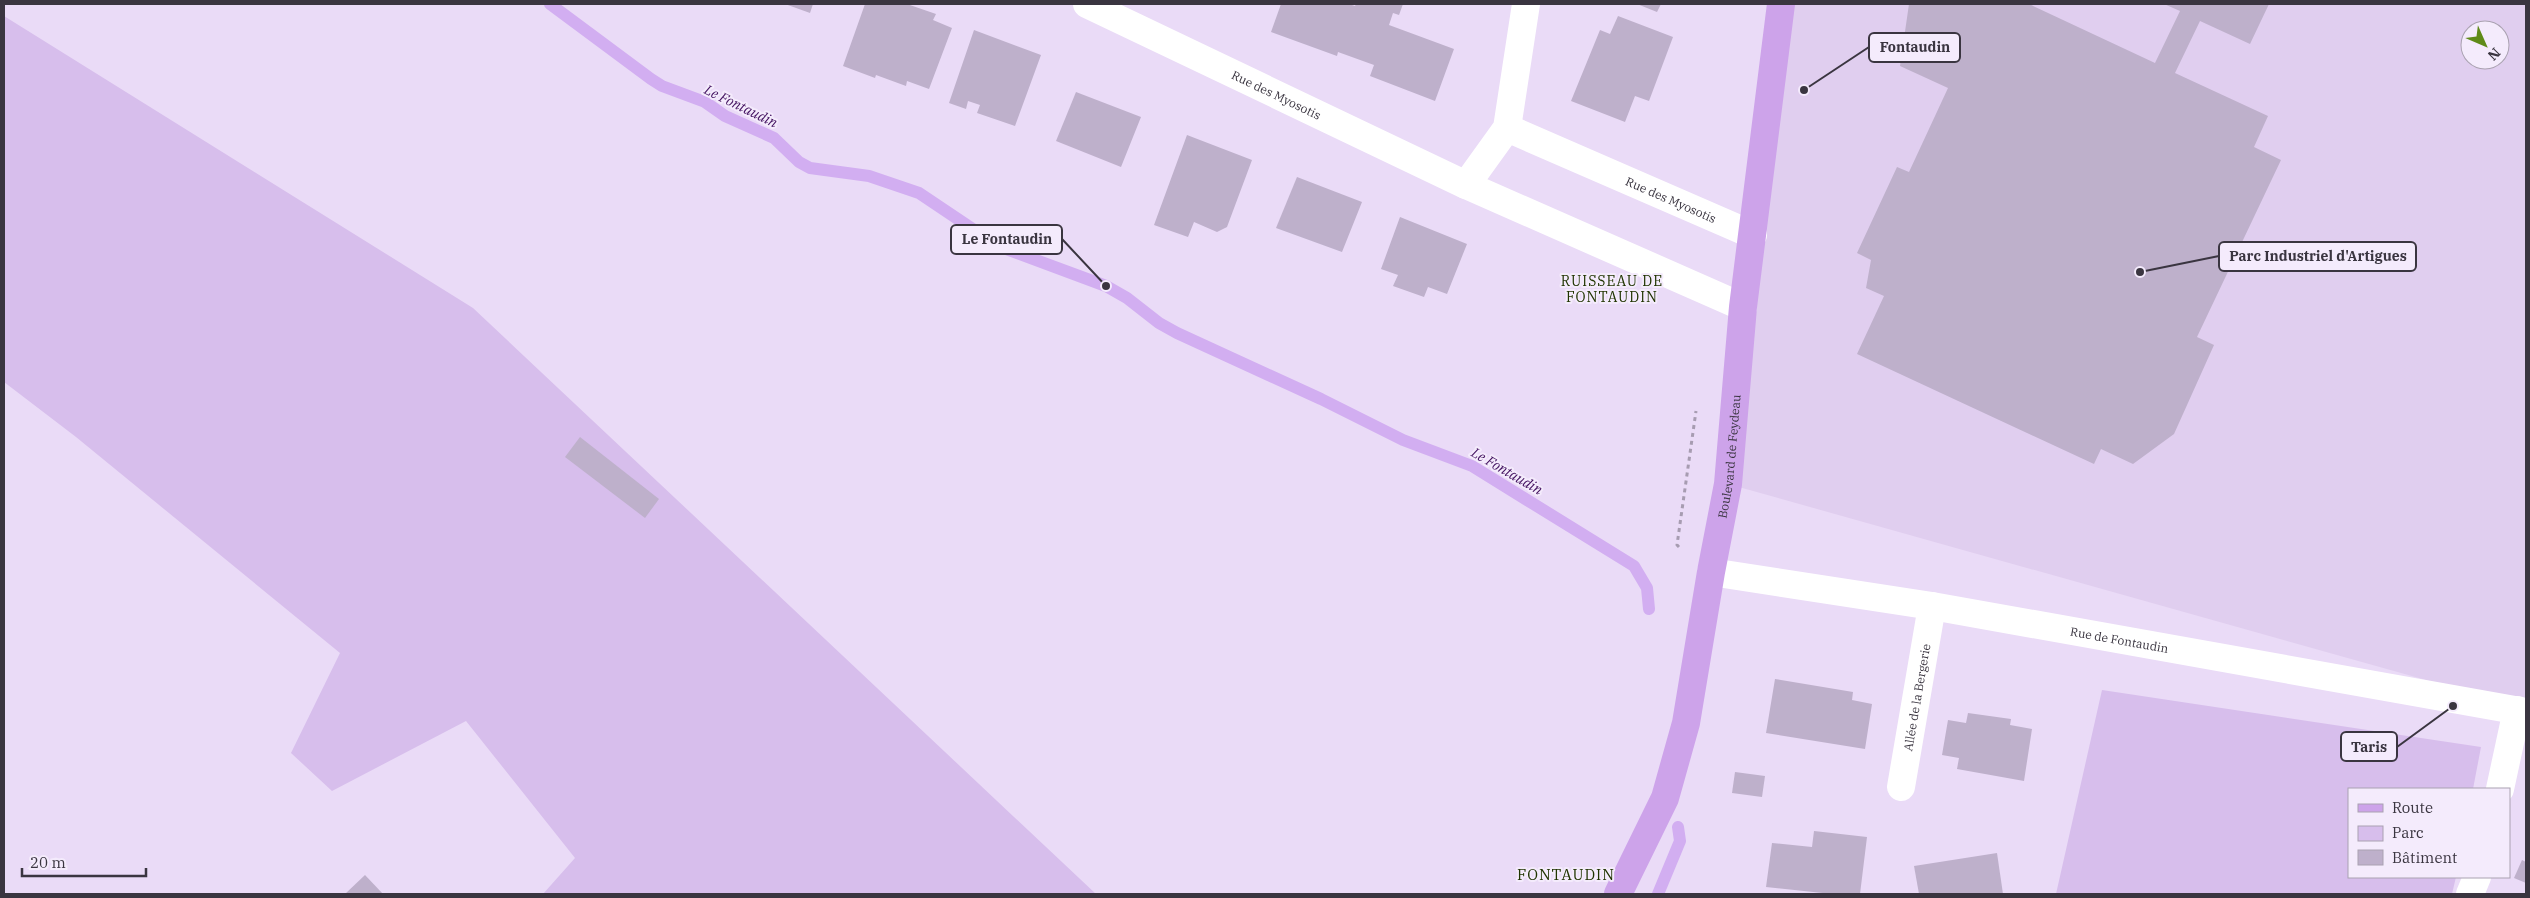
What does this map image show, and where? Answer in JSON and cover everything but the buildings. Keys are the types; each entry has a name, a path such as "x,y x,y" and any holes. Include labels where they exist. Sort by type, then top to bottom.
{"main road":[{"name":"Boulevard de Feydeau","path":"1618,894 1665,798 1686,723 1710,572 1728,484 1743,307 1781,4"}],"street":[{"name":"Rue des Myosotis","path":"1087,4 1466,185 1743,307"},
{"path":"1466,185 1507,128 1526,4"},
{"name":"Rue des Myosotis","path":"1507,128 1753,235"},
{"name":"Rue de Fontaudin","path":"1710,572 1932,606 2522,711"},
{"name":"Allée de la Bergerie","path":"1901,786 1932,606"},
{"path":"2500,788 2522,711"},
{"path":"2470,894 2477,878"}],"shaded area":[{"path":"1789,4 2526,4 2526,708 1728,484"}],"green space":[{"path":"4,16 473,308 1096,894 543,894 575,858 466,721 332,791 291,753 340,653 76,437 4,382"},
{"path":"2102,690 2481,747 2473,788 2348,788 2348,878 2456,878 2452,894 2056,894"}],"waterway":[{"name":"Le Fontaudin","path":"550,4 662,86 705,102 725,116 774,138 799,162 810,168 869,176 919,193 998,246 1106,286 1127,298 1159,323 1177,333 1321,399 1403,440 1472,466 1634,566 1647,588 1649,609"},
{"name":"Le Fontaudin","path":"1658,894 1680,841 1678,827"}],"place":[{"name":"Fontaudin","path":"1804,90"},
{"name":"Parc Industriel d'Artigues","path":"2140,272"},
{"name":"Le Fontaudin","path":"1106,286"},
{"name":"Taris","path":"2453,706"}],"district":[{"name":"RUISSEAU DE FONTAUDIN","path":"1612,290"},
{"name":"FONTAUDIN","path":"1566,874"}]}
